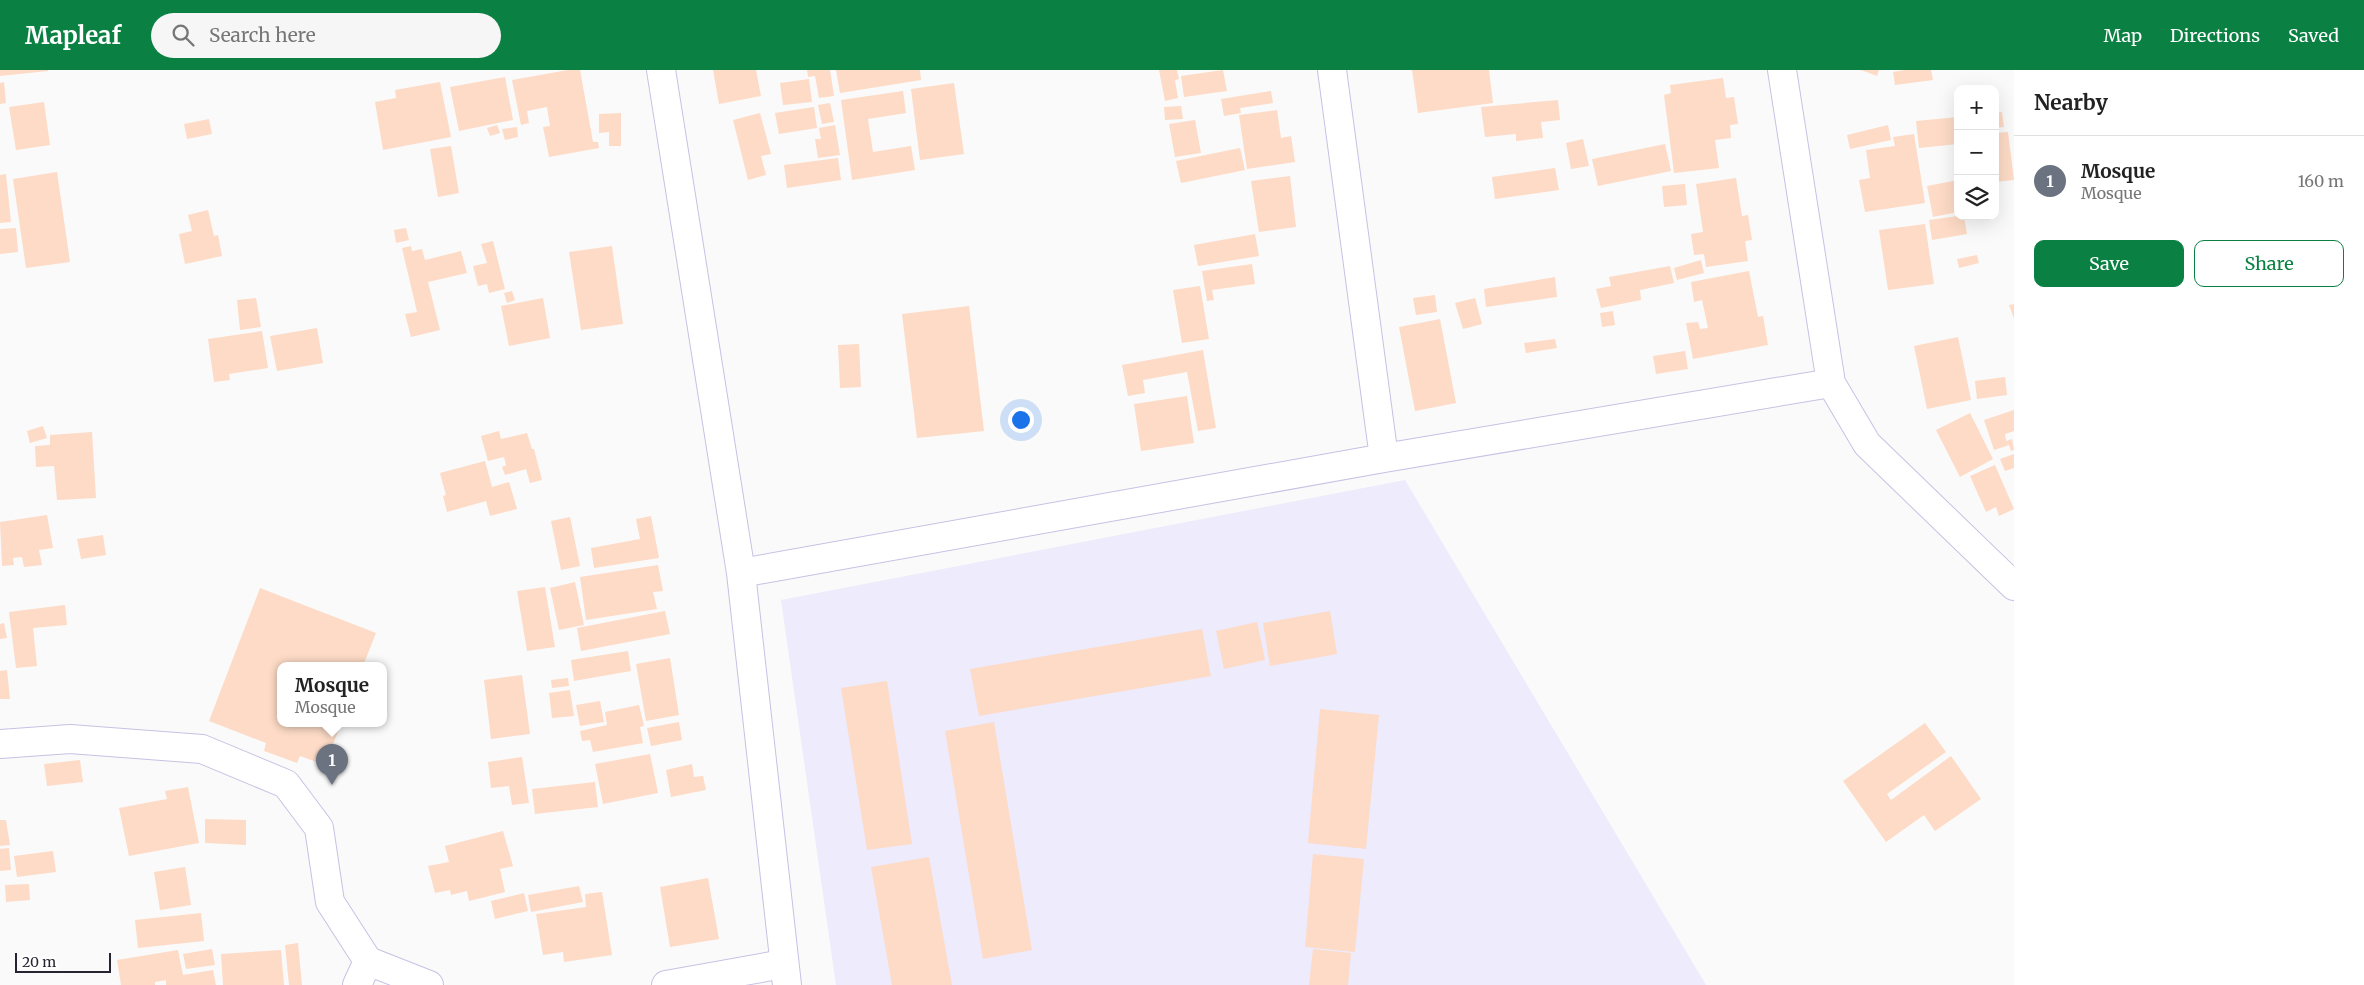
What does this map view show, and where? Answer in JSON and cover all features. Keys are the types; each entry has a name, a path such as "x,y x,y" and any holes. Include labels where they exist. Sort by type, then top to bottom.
{"street":[{"path":"661,70 741,573 785,974 666,985"},
{"path":"1332,70 1384,458"},
{"path":"1782,70 1832,383 1867,444 2014,586"},
{"path":"741,573 1384,458 1832,383"},
{"path":"0,744 70,739 202,748 286,784 319,828 330,902 368,961 429,985"},
{"path":"357,985 368,961"}],"shaded area":[{"path":"1405,480 1706,985 836,985 781,600"}],"building":[{"path":"0,70 48,70 48,71 0,76"},
{"path":"568,70 580,70 593,142 598,142 599,148 549,157 543,127 550,126 547,107 527,111 529,123 521,125 512,80"},
{"path":"713,70 756,70 761,96 719,104"},
{"path":"807,70 830,70 834,96 819,98 815,76 808,77"},
{"path":"836,70 920,70 921,80 840,93"},
{"path":"1159,70 1177,70 1179,79 1175,80 1178,98 1165,101"},
{"path":"1223,70 1227,91 1184,97 1181,76"},
{"path":"1412,70 1489,70 1493,103 1418,113"},
{"path":"1861,70 1879,70 1877,76"},
{"path":"1931,70 1933,80 1895,85 1893,72"},
{"path":"505,77 513,120 459,131 450,87"},
{"path":"1723,78 1726,98 1734,97 1738,124 1730,125 1731,138 1715,140 1719,168 1674,173 1664,95 1671,93 1670,85"},
{"path":"809,79 812,102 783,105 780,83"},
{"path":"4,82 6,103 0,104 0,83"},
{"path":"440,82 451,137 383,150 375,102 396,98 395,90"},
{"path":"954,83 964,154 920,160 911,89"},
{"path":"903,91 906,113 868,119 873,152 911,146 915,170 852,180 841,100"},
{"path":"1271,91 1273,103 1240,108 1241,113 1224,116 1221,99"},
{"path":"1558,100 1560,120 1541,122 1543,138 1516,141 1516,134 1485,137 1481,107"},
{"path":"44,102 50,145 16,150 9,107"},
{"path":"830,103 834,122 822,124 818,105"},
{"path":"1181,106 1183,119 1165,120 1164,107"},
{"path":"814,107 817,128 779,134 775,113"},
{"path":"1277,110 1281,138 1291,136 1295,162 1247,169 1239,115"},
{"path":"1999,112 2002,112 2004,127 1999,128"},
{"path":"621,113 621,146 609,146 609,132 599,133 599,114"},
{"path":"760,113 771,154 761,156 766,175 748,180 733,120"},
{"path":"1954,117 1954,144 1919,148 1916,121"},
{"path":"209,119 212,134 187,139 184,124"},
{"path":"1195,120 1201,153 1175,157 1169,124"},
{"path":"497,125 500,133 490,136 487,128"},
{"path":"835,125 840,155 818,158 815,139 821,139 819,128"},
{"path":"1888,125 1891,140 1850,149 1847,135"},
{"path":"517,127 518,137 505,140 502,129"},
{"path":"2008,132 2014,180 1999,182 1999,133"},
{"path":"1914,134 1925,203 1865,212 1859,180 1870,178 1866,150 1895,146 1893,137"},
{"path":"1583,139 1589,166 1571,169 1566,143"},
{"path":"1665,144 1671,171 1598,186 1592,159"},
{"path":"451,146 459,193 438,197 430,149"},
{"path":"1240,148 1245,170 1181,183 1176,161"},
{"path":"838,158 841,180 787,188 784,165"},
{"path":"1555,168 1559,190 1495,199 1492,177"},
{"path":"57,172 70,262 26,268 13,179"},
{"path":"6,174 11,222 0,223 0,175"},
{"path":"1290,176 1296,227 1259,232 1251,181"},
{"path":"1736,178 1742,216 1748,215 1752,240 1745,241 1748,261 1706,267 1704,254 1694,255 1691,234 1703,232 1696,184"},
{"path":"1954,181 1954,213 1933,217 1927,186"},
{"path":"1685,184 1687,205 1664,207 1662,186"},
{"path":"208,210 214,236 218,235 222,256 185,264 179,234 192,231 188,215"},
{"path":"1954,217 1954,220 1965,220 1967,234 1932,240 1929,220"},
{"path":"1925,224 1934,284 1888,290 1879,230"},
{"path":"16,228 18,252 0,254 0,229"},
{"path":"406,228 409,240 396,243 394,230"},
{"path":"1255,234 1259,256 1198,266 1194,245"},
{"path":"493,241 505,289 489,293 487,284 478,286 473,266 487,263 481,244"},
{"path":"411,246 412,251 422,249 425,260 461,251 467,273 428,282 440,330 411,337 405,314 417,312 402,248"},
{"path":"612,246 623,324 581,330 569,252"},
{"path":"1977,255 1979,263 1959,268 1957,259"},
{"path":"1701,260 1704,273 1677,280 1674,268"},
{"path":"1252,264 1255,284 1212,290 1214,300 1207,301 1202,271"},
{"path":"1670,266 1674,283 1640,290 1641,300 1601,308 1596,289 1611,286 1609,277"},
{"path":"1749,271 1758,317 1763,316 1768,345 1693,359 1686,323 1698,322 1700,329 1708,328 1702,300 1694,302 1691,282"},
{"path":"1555,277 1557,297 1486,307 1484,289"},
{"path":"1200,286 1209,339 1182,343 1173,290"},
{"path":"512,291 515,300 507,303 504,293"},
{"path":"1435,295 1437,312 1416,315 1413,298"},
{"path":"256,298 261,327 240,330 237,300"},
{"path":"543,298 550,338 509,346 501,306"},
{"path":"1475,298 1482,324 1463,329 1455,303"},
{"path":"2014,304 2014,319 2009,305"},
{"path":"969,306 984,431 917,438 902,314"},
{"path":"1613,311 1615,325 1602,327 1600,313"},
{"path":"1440,319 1456,403 1415,411 1399,327"},
{"path":"317,328 323,363 277,371 270,336"},
{"path":"262,331 268,368 229,374 230,380 214,382 208,339"},
{"path":"1958,337 1971,400 1927,409 1914,346"},
{"path":"1555,339 1557,348 1526,353 1524,343"},
{"path":"859,344 861,387 840,388 838,345"},
{"path":"1203,350 1216,428 1198,431 1187,372 1143,380 1145,393 1128,396 1122,365"},
{"path":"1685,351 1688,369 1656,374 1653,356"},
{"path":"2005,377 2007,395 1977,399 1975,381"},
{"path":"1187,396 1194,443 1141,451 1134,404"},
{"path":"2014,410 2014,431 2005,434 2006,441 2012,439 2014,450 2011,451 2009,445 1994,450 1984,420"},
{"path":"1970,413 1993,459 1960,477 1936,430"},
{"path":"43,426 47,438 30,443 27,431"},
{"path":"499,431 501,439 527,433 532,449 534,449 542,480 530,483 526,469 505,475 502,467 506,465 504,457 488,461 481,436"},
{"path":"92,432 96,498 57,500 54,466 36,467 35,446 50,445 50,435"},
{"path":"2014,454 2014,468 2005,471 2000,459"},
{"path":"485,461 492,487 509,482 517,509 490,516 486,501 447,512 443,496 446,495 440,473"},
{"path":"1995,465 2014,509 1999,516 1996,507 1986,512 1970,476"},
{"path":"47,515 53,548 39,550 42,565 24,567 22,557 13,558 14,565 2,566 0,522"},
{"path":"651,516 659,558 594,568 591,548 640,539 636,519"},
{"path":"570,517 580,566 561,570 551,521"},
{"path":"103,535 106,555 81,559 77,539"},
{"path":"658,565 663,591 653,592 657,609 586,620 580,577"},
{"path":"575,582 584,625 559,630 550,588"},
{"path":"545,587 555,647 527,651 517,591"},
{"path":"260,588 376,633 365,662 277,662 277,727 340,727 325,765 300,756 297,763 264,751 266,743 209,721"},
{"path":"65,605 67,625 33,628 37,666 16,668 9,612"},
{"path":"665,611 670,634 581,651 577,628"},
{"path":"1330,611 1337,654 1270,666 1263,623"},
{"path":"1257,622 1265,660 1224,669 1216,631"},
{"path":"4,623 7,638 0,639 0,624"},
{"path":"1202,629 1211,676 979,716 970,669"},
{"path":"628,651 631,671 574,681 571,660"},
{"path":"670,658 679,715 646,721 636,664"},
{"path":"7,670 10,699 0,699 0,671"},
{"path":"522,675 530,734 491,739 484,680"},
{"path":"568,678 569,686 552,688 551,680"},
{"path":"887,681 912,844 867,850 841,688"},
{"path":"570,690 574,716 552,718 549,693"},
{"path":"600,701 604,722 580,726 576,705"},
{"path":"639,705 644,726 640,727 643,743 593,752 590,740 582,741 580,731 607,725 605,712"},
{"path":"1320,709 1379,715 1366,849 1308,843"},
{"path":"679,722 682,740 651,746 647,728"},
{"path":"994,722 1032,950 983,959 945,731"},
{"path":"1925,723 1946,752 1887,794 1891,800 1951,756 1981,799 1935,831 1924,815 1886,842 1843,781"},
{"path":"650,754 658,793 603,804 595,764"},
{"path":"522,757 529,803 512,805 509,786 491,788 488,762"},
{"path":"80,760 83,782 47,786 44,764"},
{"path":"692,764 694,777 703,776 706,790 671,797 666,770"},
{"path":"595,782 598,807 535,814 532,789"},
{"path":"188,787 199,843 129,856 119,808 167,799 165,791"},
{"path":"205,819 246,820 246,845 205,843"},
{"path":"0,820 6,820 10,845 0,846"},
{"path":"503,831 513,866 500,869 505,892 469,901 467,891 451,895 450,890 435,893 428,866 449,862 445,846"},
{"path":"9,848 11,870 0,871 0,849"},
{"path":"53,851 56,872 17,877 14,856"},
{"path":"1313,854 1364,859 1355,952 1305,947"},
{"path":"929,857 952,985 892,985 871,867"},
{"path":"185,867 191,905 160,910 154,872"},
{"path":"708,878 719,939 670,947 660,887"},
{"path":"29,884 30,900 6,902 5,885"},
{"path":"579,886 583,902 531,912 528,895"},
{"path":"602,892 612,955 564,962 563,952 543,955 536,914 586,907 585,894"},
{"path":"524,893 528,911 495,919 491,901"},
{"path":"201,913 204,941 138,948 135,920"},
{"path":"298,943 302,985 289,985 285,945"},
{"path":"212,949 215,965 186,969 183,954"},
{"path":"1313,949 1351,953 1348,985 1309,985"},
{"path":"178,950 183,975 213,970 216,985 166,985 166,980 155,982 155,985 121,985 117,960"},
{"path":"281,950 284,985 223,985 221,954"}],"place":[{"name":"Mosque","path":"332,785"}]}
